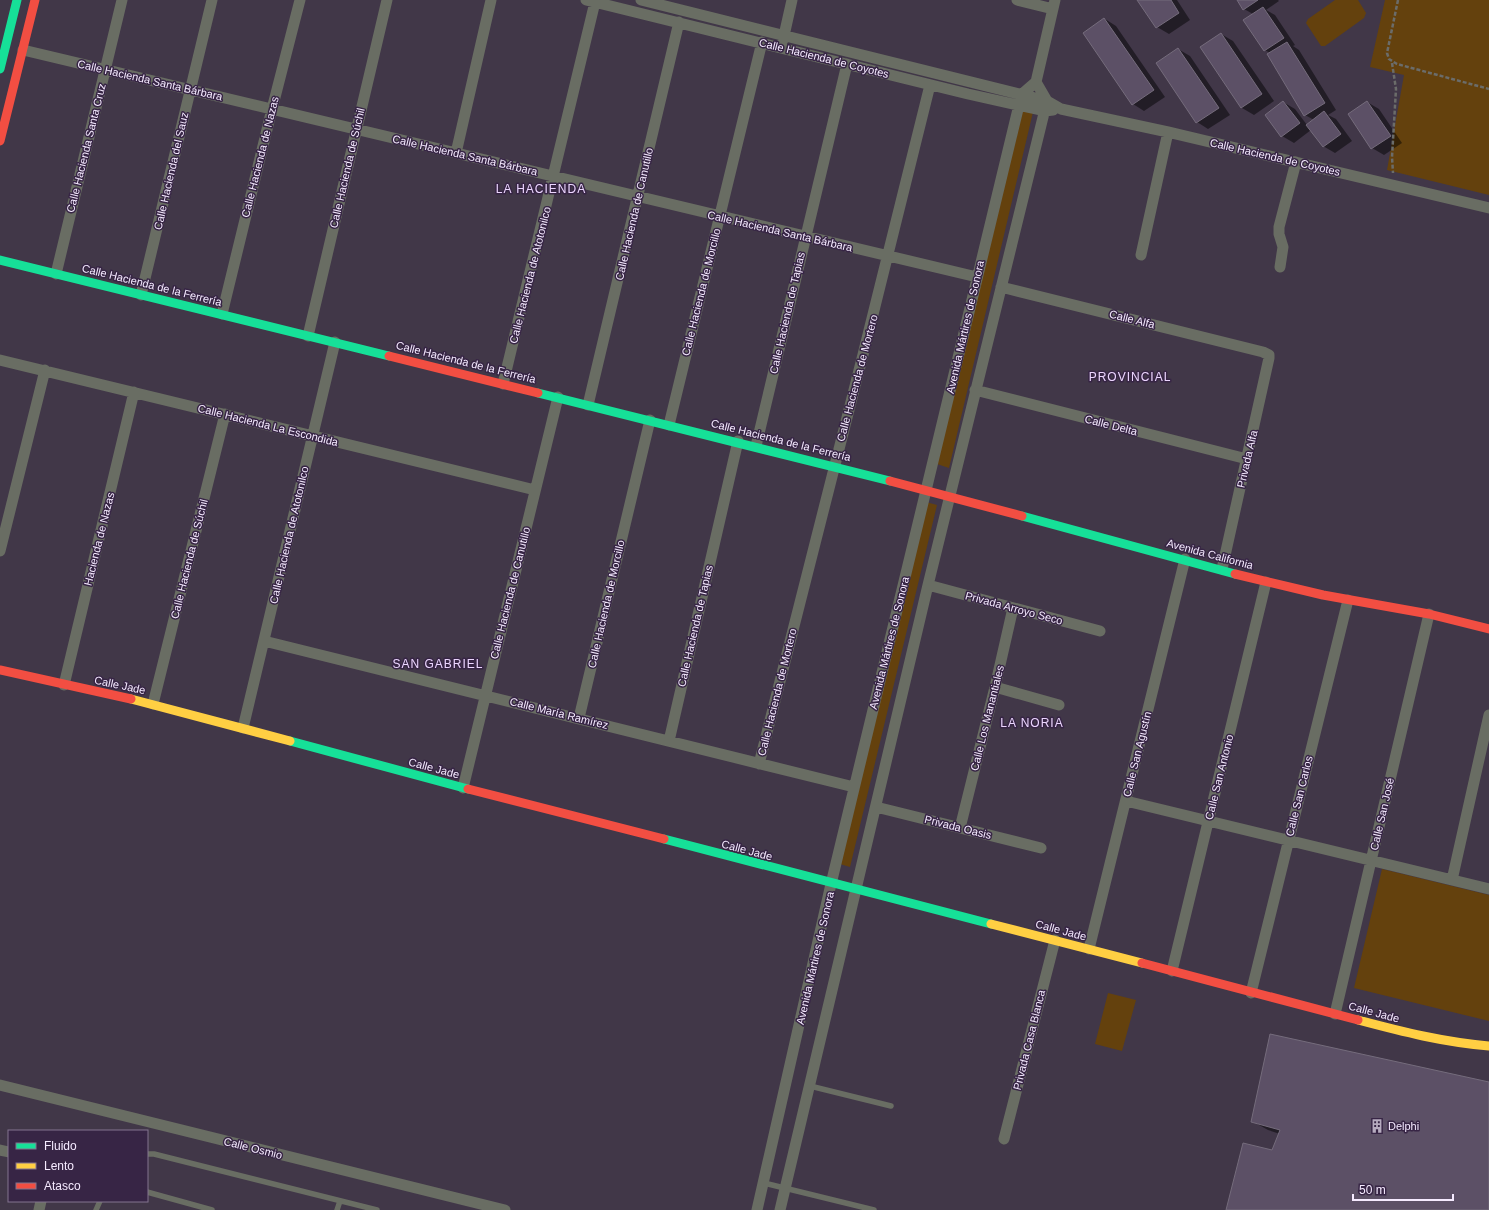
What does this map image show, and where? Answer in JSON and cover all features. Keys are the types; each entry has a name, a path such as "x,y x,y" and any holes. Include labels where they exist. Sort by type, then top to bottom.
{"street":[{"path":"0,69 17,0"},
{"path":"0,141 35,0"},
{"name":"Calle Hacienda Santa Cruz","path":"56,274 122,0"},
{"name":"Calle Hacienda del Sauz","path":"141,295 212,0"},
{"name":"Calle Hacienda de Nazas","path":"222,314 300,0"},
{"name":"Calle Hacienda de Súchil","path":"308,336 387,0"},
{"path":"456,153 491,0"},
{"name":"Calle Hacienda de Coyotes","path":"641,0 784,34 1020,100 1168,132 1489,208"},
{"path":"781,47 792,0"},
{"path":"1017,0 1054,4 1036,82 1020,100"},
{"name":"Calle Hacienda de Coyotes","path":"591,1 762,42 930,85 1020,100"},
{"name":"Calle Hacienda de Atotonilco","path":"503,384 553,176 591,1"},
{"name":"Calle Hacienda de Canutillo","path":"588,405 679,22"},
{"name":"Calle Hacienda de Morcillo","path":"669,425 762,42"},
{"name":"Calle Hacienda Santa Bárbara","path":"23,50 977,277"},
{"name":"Calle Hacienda de Tapias","path":"756,446 847,64"},
{"path":"780,1210 928,585 1046,106 1036,82"},
{"name":"Calle Hacienda de Mortero","path":"759,764 930,85"},
{"name":"Avenida Mártires de Sonora","path":"757,1210 831,884 1020,100"},
{"path":"1141,255 1168,132"},
{"path":"1280,268 1283,247 1279,234 1279,227 1296,162"},
{"name":"Calle Hacienda de la Ferrería","path":"0,260 756,446 926,490"},
{"name":"Calle Alfa","path":"1001,286 1263,352"},
{"name":"Calle Hacienda de Atotonilco","path":"243,728 335,342"},
{"name":"Privada Alfa","path":"1222,569 1270,358 1263,352"},
{"name":"Calle Hacienda La Escondida","path":"0,360 535,490"},
{"path":"0,550 45,370"},
{"name":"Calle Delta","path":"975,390 1247,459"},
{"name":"Hacienda de Nazas","path":"64,685 134,392"},
{"name":"Calle Hacienda de Canutillo","path":"463,788 558,397"},
{"name":"Calle Hacienda de Súchil","path":"153,704 225,414"},
{"name":"Calle Hacienda de Morcillo","path":"579,718 650,420"},
{"name":"Calle Hacienda de Tapias","path":"669,741 738,442"},
{"name":"Avenida California","path":"926,490 1266,582 1348,600 1429,614 1489,629"},
{"name":"Calle San Agustín","path":"1089,950 1184,559"},
{"name":"Calle San Antonio","path":"1172,971 1266,582"},
{"name":"Privada Arroyo Seco","path":"928,585 1100,631"},
{"name":"Calle San Carlos","path":"1251,993 1348,600"},
{"name":"Calle Los Manantiales","path":"960,828 1013,608"},
{"name":"Calle San José","path":"1335,1014 1429,614"},
{"name":"Calle María Ramírez","path":"264,641 854,787"},
{"name":"Calle Jade","path":"0,670 153,704 463,788 831,884 1055,940 1251,993 1443,1041 1489,1046"},
{"path":"995,687 1059,705"},
{"path":"1452,880 1489,716"},
{"path":"1126,801 1289,839 1489,889"},
{"name":"Privada Oasis","path":"876,807 1041,848"},
{"name":"Privada Casa Blanca","path":"1004,1140 1055,940"},
{"name":"Calle Osmio","path":"0,1085 505,1210"}],"lane":[{"path":"810,1086 891,1106"},
{"path":"148,1154 154,1154 377,1210"},
{"path":"764,1183 874,1210"},
{"path":"148,1192 212,1210"},
{"path":"337,1210 340,1201"}],"path":[{"path":"1393,185 1392,157 1396,89 1392,62 1387,56 1398,0"},
{"path":"1392,62 1489,89"}],"shaded area":[{"path":"1335,0 1358,0 1366,13 1364,18 1325,46 1321,46 1306,23 1308,19"},
{"path":"1385,0 1489,0 1489,195 1387,170 1404,75 1370,67"},
{"path":"1023,110 1033,112 949,468 937,464"},
{"path":"926,502 937,505 850,867 840,864"},
{"path":"1382,869 1489,895 1489,1021 1354,988"},
{"path":"1108,993 1136,1000 1122,1051 1095,1044"}],"building":[{"path":"1137,0 1171,0 1179,13 1156,28"},
{"path":"1237,0 1258,0 1243,10"},
{"path":"1263,7 1284,38 1264,51 1243,20"},
{"path":"1104,18 1154,90 1132,105 1083,33"},
{"path":"1221,33 1262,94 1241,108 1200,47"},
{"path":"1287,42 1325,103 1304,116 1267,54"},
{"path":"1178,48 1219,108 1196,123 1156,63"},
{"path":"1283,101 1300,123 1281,137 1265,115"},
{"path":"1367,101 1391,136 1371,149 1348,114"},
{"path":"1324,111 1341,134 1323,147 1306,125"},
{"name":"Delphi","path":"1270,1034 1489,1082 1489,1210 1226,1210 1243,1143 1272,1150 1280,1130 1251,1122"}],"traffic: fast":[{"path":"0,69 17,0"},
{"path":"0,260 389,356"},
{"path":"538,393 890,481"},
{"path":"1022,516 1235,574"},
{"path":"290,741 468,789"},
{"path":"664,839 991,924"}],"traffic: slow":[{"path":"131,699 290,741"},
{"path":"991,924 1142,963"},
{"path":"1358,1020 1423,1036 1489,1046"}],"traffic: jam":[{"path":"0,141 35,0"},
{"path":"389,356 538,393"},
{"path":"890,481 1022,516"},
{"path":"1235,574 1323,595 1429,614 1489,629"},
{"path":"0,670 131,699"},
{"path":"468,789 664,839"},
{"path":"1142,963 1358,1020"}],"place":[{"name":"Delphi","path":"1377,1126"}],"district":[{"name":"LA HACIENDA","path":"541,189"},
{"name":"PROVINCIAL","path":"1130,377"},
{"name":"SAN GABRIEL","path":"438,664"},
{"name":"LA NORIA","path":"1032,723"}]}
